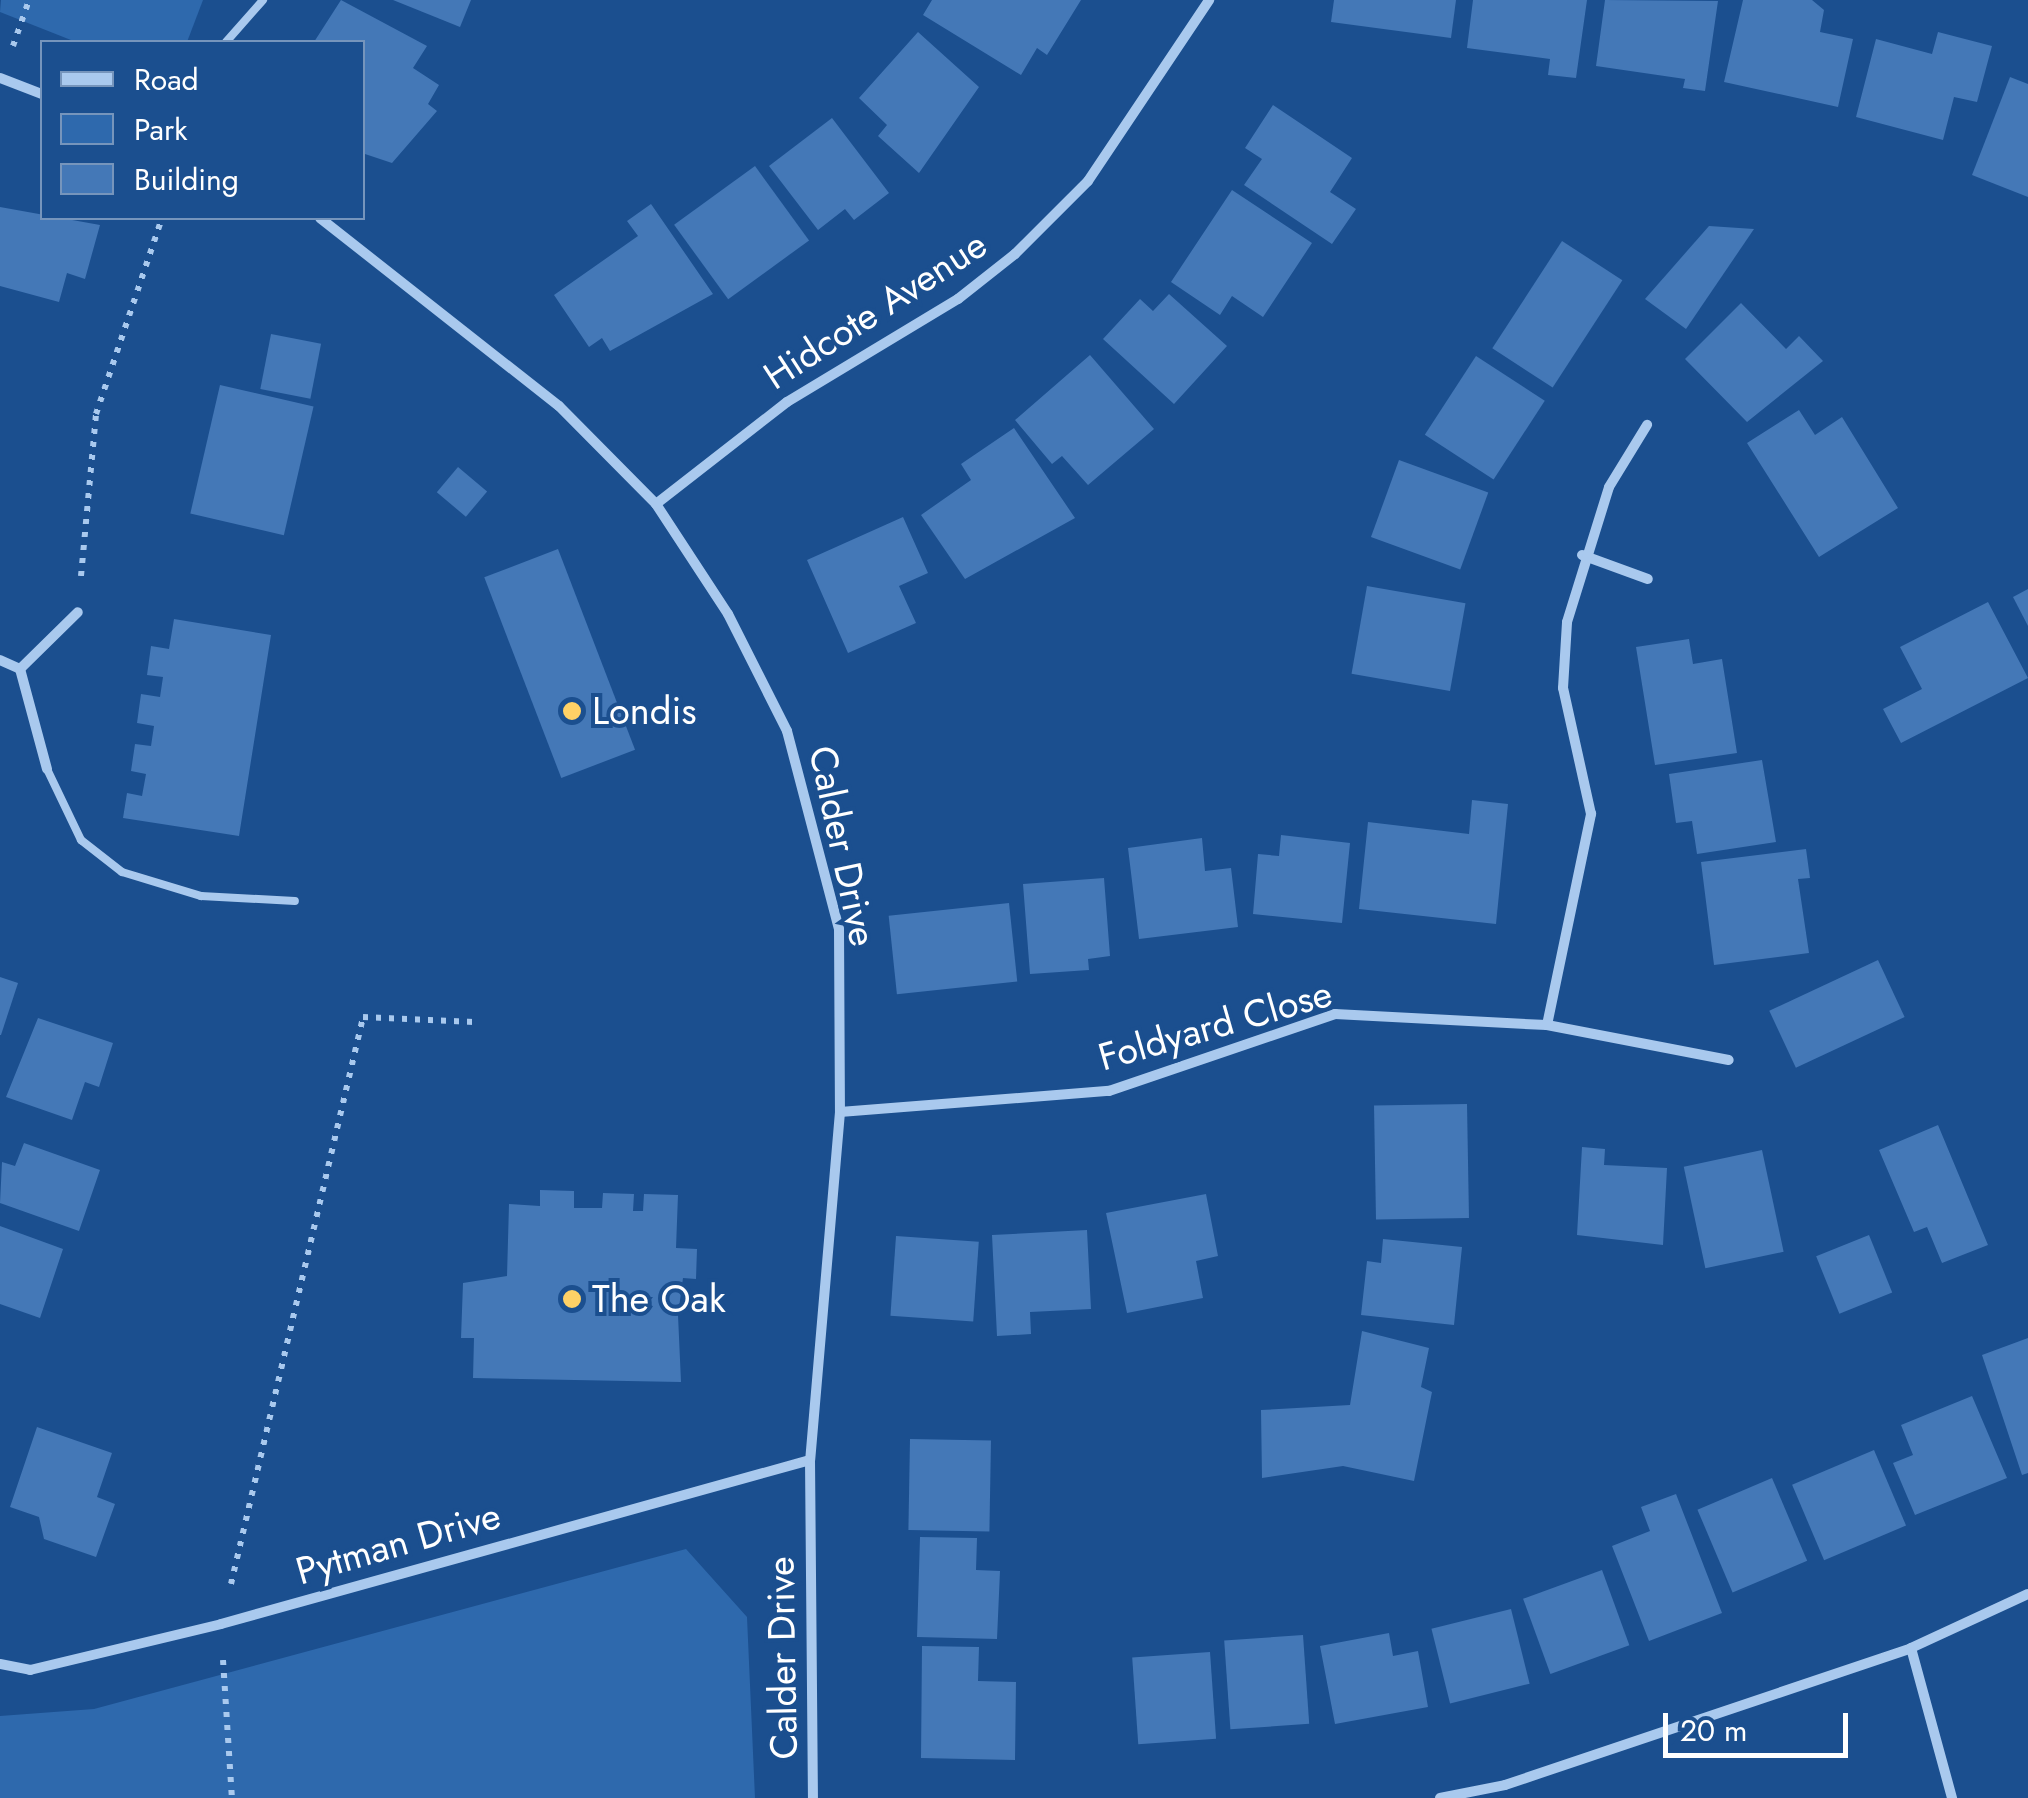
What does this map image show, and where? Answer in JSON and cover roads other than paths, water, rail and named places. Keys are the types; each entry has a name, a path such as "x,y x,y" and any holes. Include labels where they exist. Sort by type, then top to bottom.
{"street":[{"name":"Hidcote Avenue","path":"656,504 787,402 1015,254 1088,182 1209,0"},
{"path":"0,78 40,93"},
{"name":"Calder Drive","path":"323,220 559,406 656,504 728,614 787,730 839,929 840,1112 810,1460 813,1798"},
{"path":"1547,1025 1590,814 1563,688 1582,555 1647,425"},
{"path":"1582,555 1648,579"},
{"path":"20,669 78,612"},
{"path":"0,660 20,669"},
{"path":"20,669 47,769"},
{"name":"Foldyard Close","path":"840,1112 1109,1091 1336,1014 1547,1025 1729,1060"},
{"name":"Pytman Drive","path":"0,1664 30,1670 222,1624 810,1460"},
{"path":"1440,1798 1505,1785 1911,1648 2028,1594"},
{"path":"1911,1648 1952,1798"},
{"path":"1505,1785 1507,1798"}],"lane":[{"path":"228,40 263,0"},
{"path":"47,769 81,840 122,872 202,896 296,901"}],"place":[{"name":"Londis","path":"572,711"},
{"name":"The Oak","path":"572,1299"}]}
